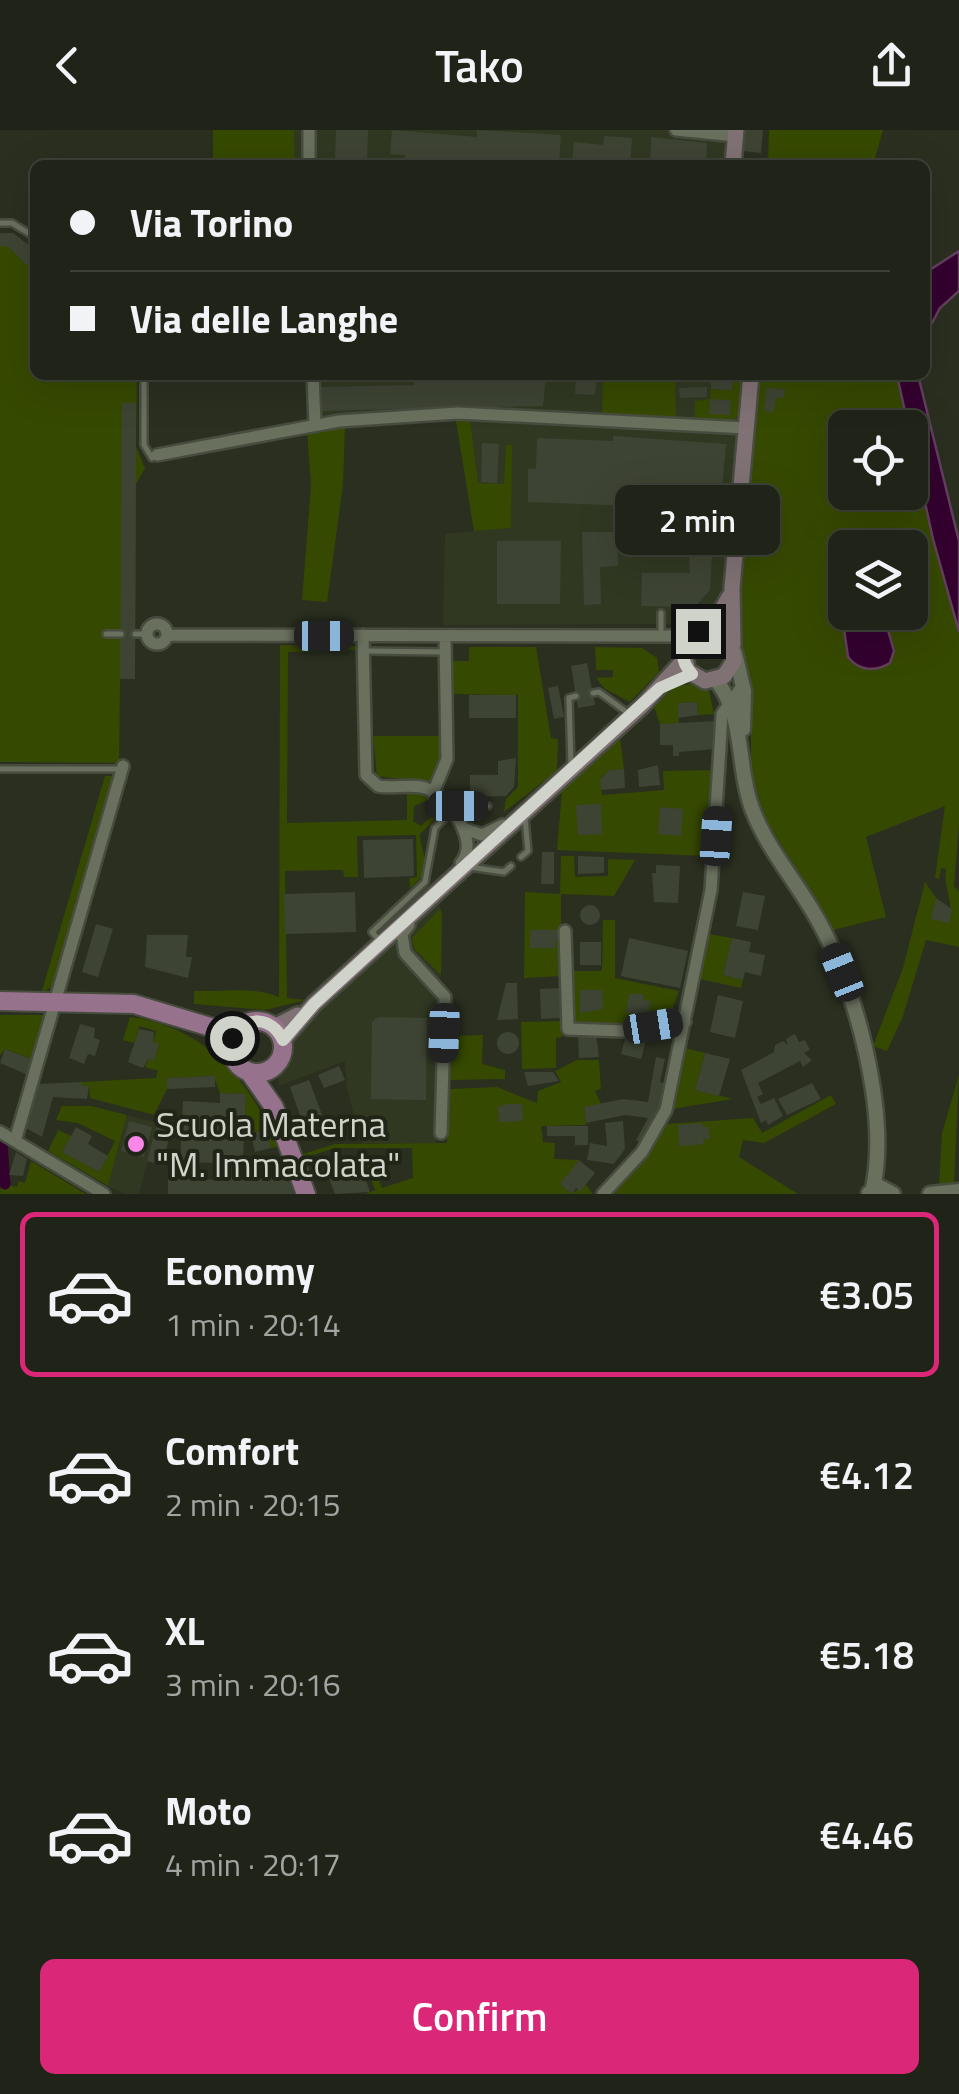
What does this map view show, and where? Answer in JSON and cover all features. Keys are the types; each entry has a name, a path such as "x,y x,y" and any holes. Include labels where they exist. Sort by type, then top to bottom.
{"main road":[{"path":"733,160 736,133"},
{"path":"687,656 716,680 730,670 734,649 732,588 751,380"},
{"path":"279,1033 349,972 377,937 426,902 660,688 711,629 732,588"},
{"path":"711,629 724,634 734,649"},
{"path":"0,1001 134,1004 234,1038"},
{"path":"279,1033 251,1021 234,1038 236,1063 250,1073 274,1107 294,1152 306,1194"},
{"path":"250,1073 270,1070 283,1054 279,1033"},
{"path":"270,1070 274,1107"}],"street":[{"path":"309,130 310,160"},
{"path":"676,130 736,133"},
{"path":"313,380 314,424"},
{"path":"155,457 314,424 468,413 746,428"},
{"path":"141,634 157,645 168,635 660,639 687,656"},
{"path":"363,636 366,774 378,786 423,788 433,793 464,828 469,850 452,878"},
{"path":"433,793 447,759 445,636"},
{"path":"734,649 744,685 742,765"},
{"path":"716,680 730,701 756,818 828,939 853,1000 870,1083 883,1189"},
{"path":"603,1194 642,1152 664,1117 711,890 722,714 744,685"},
{"path":"15,1141 123,768"},
{"path":"464,828 488,834 522,815"},
{"path":"426,902 402,934 405,953 445,997 441,1133"},
{"path":"565,931 568,1029 623,1030 685,1022"},
{"path":"349,972 384,950 405,953"},
{"path":"0,1132 104,1194"},
{"path":"930,1194 959,1192"}],"lane":[{"path":"0,223 12,223 30,234"},
{"path":"144,380 144,446 155,457"},
{"path":"660,639 661,613"},
{"path":"106,634 120,634"},
{"path":"363,651 445,652"},
{"path":"592,693 599,692 631,716"},
{"path":"573,768 568,763 569,698 576,696"},
{"path":"0,769 123,768"},
{"path":"377,937 424,882 435,828 458,806 488,806"},
{"path":"521,857 528,851 522,815"},
{"path":"466,866 504,872 511,866"}],"shaded area":[{"path":"294,130 728,130 725,160 295,160"},
{"path":"959,251 959,291 940,308 930,327 930,270"},
{"path":"307,380 744,380 722,597 703,622 694,624 443,625 445,534 474,531 456,421 398,421 307,430"},
{"path":"898,380 919,380 927,410 905,410"},
{"path":"928,415 959,541 959,632 927,510"},
{"path":"844,630 888,630 894,651 890,663 868,669 848,657"},
{"path":"438,901 442,914 436,1144 362,1143 347,1089 345,1061 279,1086 278,1077 297,1034"},
{"name":"Scuola Materna \"M. Immacolata\"","path":"127,1115 157,1123 139,1194 124,1194 108,1186"}],"green space":[{"path":"213,130 294,130 295,160 213,160"},
{"path":"769,130 883,130 874,160 768,160"},
{"path":"0,233 13,233 30,246 30,380 137,380 136,447 145,468 136,484 135,679 120,679 119,763 0,762"},
{"path":"603,380 675,380 676,417 602,413"},
{"path":"733,380 744,380 740,415 731,421 695,419 695,401 710,399 711,389 732,390"},
{"path":"760,380 898,380 904,410 828,410 828,510 928,509 959,632 959,825 954,886 959,891 959,947 926,940 903,1016 887,1051 873,1046 903,968 925,882 936,898 932,919 949,922 946,869 941,868 939,879 935,878 945,806 866,837 886,917 833,930 765,818 751,773 751,687 740,637 739,586"},
{"path":"456,421 470,421 478,483 504,484 506,445 512,445 511,528 474,531"},
{"path":"345,426 343,485 327,602 302,600 311,486 307,430"},
{"path":"731,508 728,541 628,548 628,518"},
{"path":"280,645 357,646 357,650 288,652 287,823 407,820 407,792 424,793 430,799 414,806 413,821 421,826 439,809 442,812 420,834 425,868 410,888 409,878 417,877 416,835 357,836 358,877 344,877 343,870 285,871 287,998 306,1000 265,1010 194,1004 194,991 248,991 279,997"},
{"path":"469,647 536,647 551,738 558,739 557,771 504,812 506,799 518,787 518,695 451,694 451,661 469,661"},
{"path":"595,647 642,648 657,658 659,672 630,702 605,689 596,678 613,677 613,670 596,670"},
{"path":"692,683 709,691 714,714 698,715 697,702 678,703 679,724 660,724 654,707 673,688"},
{"path":"373,736 442,736 441,763 432,783 377,776"},
{"path":"620,738 624,769 610,770 600,779 602,795 664,790 663,771 714,770 708,856 557,850 562,791"},
{"path":"105,776 116,776 54,985 41,994"},
{"path":"561,856 574,856 575,877 608,876 608,859 635,860 614,896 561,894 561,976 524,978 525,892 560,894"},
{"path":"440,909 441,975 414,948 412,938"},
{"path":"603,920 615,920 615,978 679,991 668,1020 623,1028 571,1027 570,971 602,971"},
{"path":"709,934 732,938 723,975 743,980 741,988 700,979"},
{"path":"0,1015 44,1015 31,1059 6,1049 0,1055"},
{"path":"130,1017 181,1032 222,1060 253,1100 277,1147 271,1148 267,1130 244,1134 246,1094 220,1093 214,1076 167,1078 167,1089 154,1115 90,1098 89,1086 82,1086 82,1082 156,1078 158,1071 145,1067 148,1059 154,1060 159,1045 153,1042 156,1031 140,1026 134,1043 123,1040"},
{"path":"561,1021 562,1037 556,1038 556,1068 522,1069 521,1022"},
{"path":"483,1035 482,1064 505,1070 505,1079 450,1080 451,1036"},
{"path":"685,1048 705,1053 695,1090 733,1099 672,1109"},
{"path":"577,1060 599,1060 601,1089 595,1091 601,1104 584,1108 586,1125 541,1126 543,1142 555,1143 554,1159 579,1160 561,1185 572,1193 586,1185 593,1194 365,1194 375,1190 364,1158 371,1158 382,1188 413,1178 412,1148 335,1148 304,1158 303,1154 335,1144 447,1143 449,1089 497,1087 537,1103 538,1091 561,1082 555,1071"},
{"path":"959,1075 954,1184 939,1186 942,1133"},
{"path":"831,1095 836,1104 764,1143 743,1140 739,1157 798,1194 612,1194 666,1124 753,1118 762,1133"},
{"path":"62,1106 91,1106 127,1115 108,1186 48,1151 58,1130 71,1136 63,1152 99,1172 115,1141 78,1123 56,1120"},
{"path":"31,1161 86,1194 0,1194 1,1183 17,1187 19,1181 25,1183"}],"building":[{"path":"336,130 368,130 367,160 335,160"},
{"path":"392,130 477,137 477,130 561,135 559,160 405,160 405,155 390,154"},
{"path":"745,130 763,130 761,153 743,151"},
{"path":"604,136 632,138 630,160 572,160 574,142 603,145"},
{"path":"651,137 707,143 706,160 650,160"},
{"path":"0,233 13,233 30,246 30,264 25,264 8,246 0,246"},
{"path":"414,380 546,380 543,406 322,411 321,387 414,385"},
{"path":"576,380 596,380 595,395 575,394"},
{"path":"711,380 733,380 732,390 711,389"},
{"path":"707,387 707,397 680,398 679,388"},
{"path":"766,388 785,389 784,398 776,397 774,412 764,411"},
{"path":"710,399 731,400 730,415 709,414"},
{"path":"122,403 136,403 135,679 120,679"},
{"path":"613,436 726,444 721,498 692,496 692,503 636,498 635,506 528,502 528,469 536,469 537,438 613,441"},
{"path":"482,443 499,444 497,483 481,482"},
{"path":"697,515 714,519 712,534 696,532"},
{"path":"582,532 617,532 618,566 600,567 601,604 584,605"},
{"path":"497,541 561,541 560,604 497,604"},
{"path":"689,551 712,553 710,590 695,607 641,606 642,573 690,573"},
{"path":"587,663 595,705 578,708 571,666"},
{"path":"558,686 564,717 554,719 548,688"},
{"path":"469,695 516,695 516,718 469,718"},
{"path":"697,702 698,715 678,718 678,703"},
{"path":"716,721 716,749 673,756 673,745 660,745 660,724"},
{"path":"516,758 514,787 506,796 470,797 470,775 498,775 498,761"},
{"path":"658,765 660,785 639,787 638,770"},
{"path":"624,769 625,788 601,790 600,779 610,770"},
{"path":"601,804 602,834 578,835 576,805"},
{"path":"660,807 683,809 681,836 658,834"},
{"path":"413,839 414,876 364,878 363,840"},
{"path":"542,852 554,852 554,884 541,884"},
{"path":"578,856 604,857 604,873 578,874"},
{"path":"656,865 680,866 678,903 654,902 652,873 656,873"},
{"path":"355,892 356,932 285,934 284,894"},
{"path":"743,892 765,896 758,930 736,926"},
{"path":"936,898 952,909 949,923 931,919"},
{"path":"586,905 594,905 600,915 594,925 586,925 580,919 580,911"},
{"path":"96,924 113,929 98,977 82,972"},
{"path":"530,930 558,930 555,948 530,948"},
{"path":"147,935 188,935 186,957 192,957 188,978 145,967"},
{"path":"629,938 688,951 680,988 621,976"},
{"path":"732,938 751,942 749,952 765,955 761,976 745,972 743,980 723,975"},
{"path":"580,942 601,942 601,965 580,965"},
{"path":"506,983 517,983 518,1019 497,1020"},
{"path":"561,988 561,1018 541,1019 540,989"},
{"path":"580,990 602,990 603,1009 580,1013"},
{"path":"629,994 643,994 644,1000 651,1001 648,1015 626,1013"},
{"path":"718,995 743,1001 735,1038 710,1032"},
{"path":"378,1017 427,1018 426,1100 371,1099 372,1022"},
{"path":"80,1024 95,1028 94,1038 100,1040 95,1056 88,1054 84,1064 69,1058"},
{"path":"139,1029 154,1032 153,1042 159,1044 154,1061 148,1059 143,1068 128,1062"},
{"path":"508,1032 516,1035 516,1051 508,1054 500,1051 497,1043 500,1035"},
{"path":"596,1034 599,1057 579,1058 578,1035"},
{"path":"795,1034 799,1042 805,1040 810,1050 804,1053 812,1060 803,1067 800,1061 758,1083 763,1094 757,1097 761,1104 774,1098 783,1116 768,1125 766,1120 761,1123 741,1070 774,1052 775,1045 783,1041 788,1045 786,1039"},
{"path":"626,1036 646,1041 641,1059 621,1054"},
{"path":"5,1049 31,1059 26,1074 0,1063"},
{"path":"705,1053 730,1059 719,1096 695,1090"},
{"path":"656,1057 665,1059 660,1082 667,1084 657,1120 642,1143 636,1140 648,1118 625,1115 586,1123 584,1107 623,1099 648,1102"},
{"path":"339,1066 345,1080 324,1088 318,1075"},
{"path":"524,1072 553,1072 559,1081 528,1086"},
{"path":"215,1076 215,1087 167,1089 167,1078"},
{"path":"309,1080 327,1128 307,1135 290,1087"},
{"path":"82,1082 82,1086 89,1086 87,1099 53,1097 42,1137 26,1128 38,1084"},
{"path":"812,1083 821,1099 787,1115 778,1099"},
{"path":"220,1093 246,1094 242,1180 288,1176 294,1194 168,1194 168,1178 218,1180 218,1163 180,1162 183,1101 220,1103"},
{"path":"522,1104 523,1121 499,1122 498,1107"},
{"path":"129,1121 152,1127 144,1157 121,1151"},
{"path":"623,1121 625,1149 614,1164 587,1160 590,1143 607,1146 605,1123"},
{"path":"702,1123 709,1127 710,1139 703,1139 704,1144 679,1146 678,1125"},
{"path":"547,1126 588,1126 588,1145 575,1145 575,1136 547,1136"},
{"path":"76,1127 92,1136 88,1144 108,1156 99,1172 62,1152"},
{"path":"156,1127 171,1131 162,1165 147,1161"},
{"path":"267,1130 271,1148 255,1152 251,1133"},
{"path":"16,1152 27,1159 23,1176 9,1175"},
{"path":"358,1157 370,1192 335,1194 327,1173"},
{"path":"579,1160 595,1173 580,1192 576,1188 572,1194 560,1184"}],"waterway":[{"path":"2,1144 5,1184"}],"place":[{"name":"Scuola Materna \"M. Immacolata\"","path":"136,1144"}],"route":[{"path":"232,1038 243,1024 259,1020 268,1022 283,1040 314,1004 660,688 692,674 683,661 683,650 688,638 698,631"}]}
